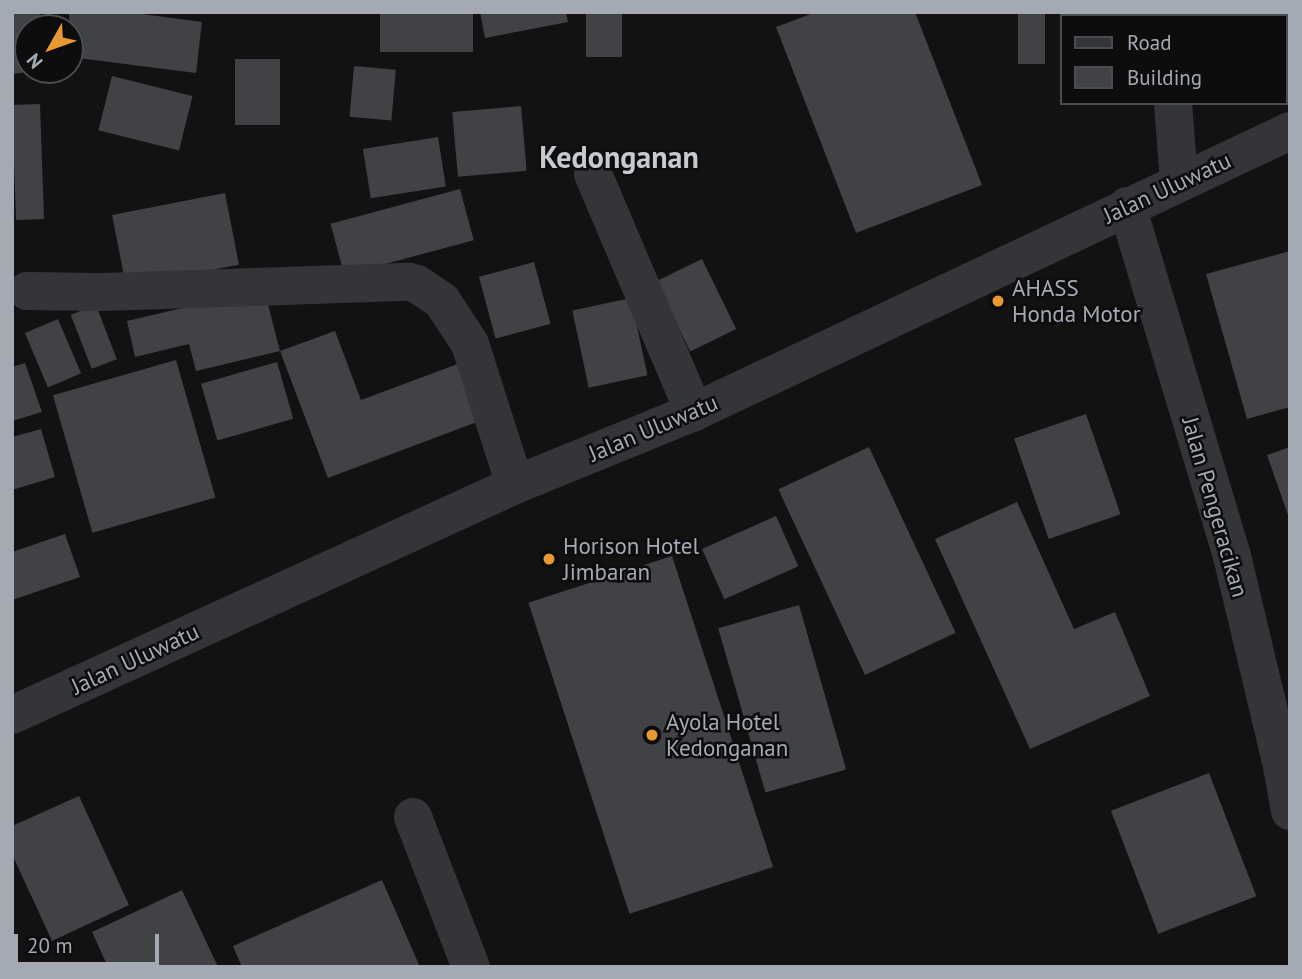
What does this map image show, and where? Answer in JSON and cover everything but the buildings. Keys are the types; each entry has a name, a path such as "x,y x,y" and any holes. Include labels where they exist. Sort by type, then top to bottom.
{"street":[{"path":"1173,105 1179,181"},
{"name":"Jalan Uluwatu","path":"12,715 516,485 694,412 1179,181 1290,131"},
{"path":"593,174 694,412"},
{"name":"Jalan Pengeracikan","path":"1127,206 1231,556 1282,766 1290,811"},
{"path":"27,290 102,292 416,284 442,301 470,344 516,485"},
{"path":"413,817 471,967"}],"place":[{"name":"AHASS Honda Motor","path":"998,301"},
{"name":"Horison Hotel Jimbaran","path":"549,559"},
{"name":"Ayola Hotel Kedonganan","path":"652,735"}],"district":[{"name":"Kedonganan","path":"619,157"}]}
